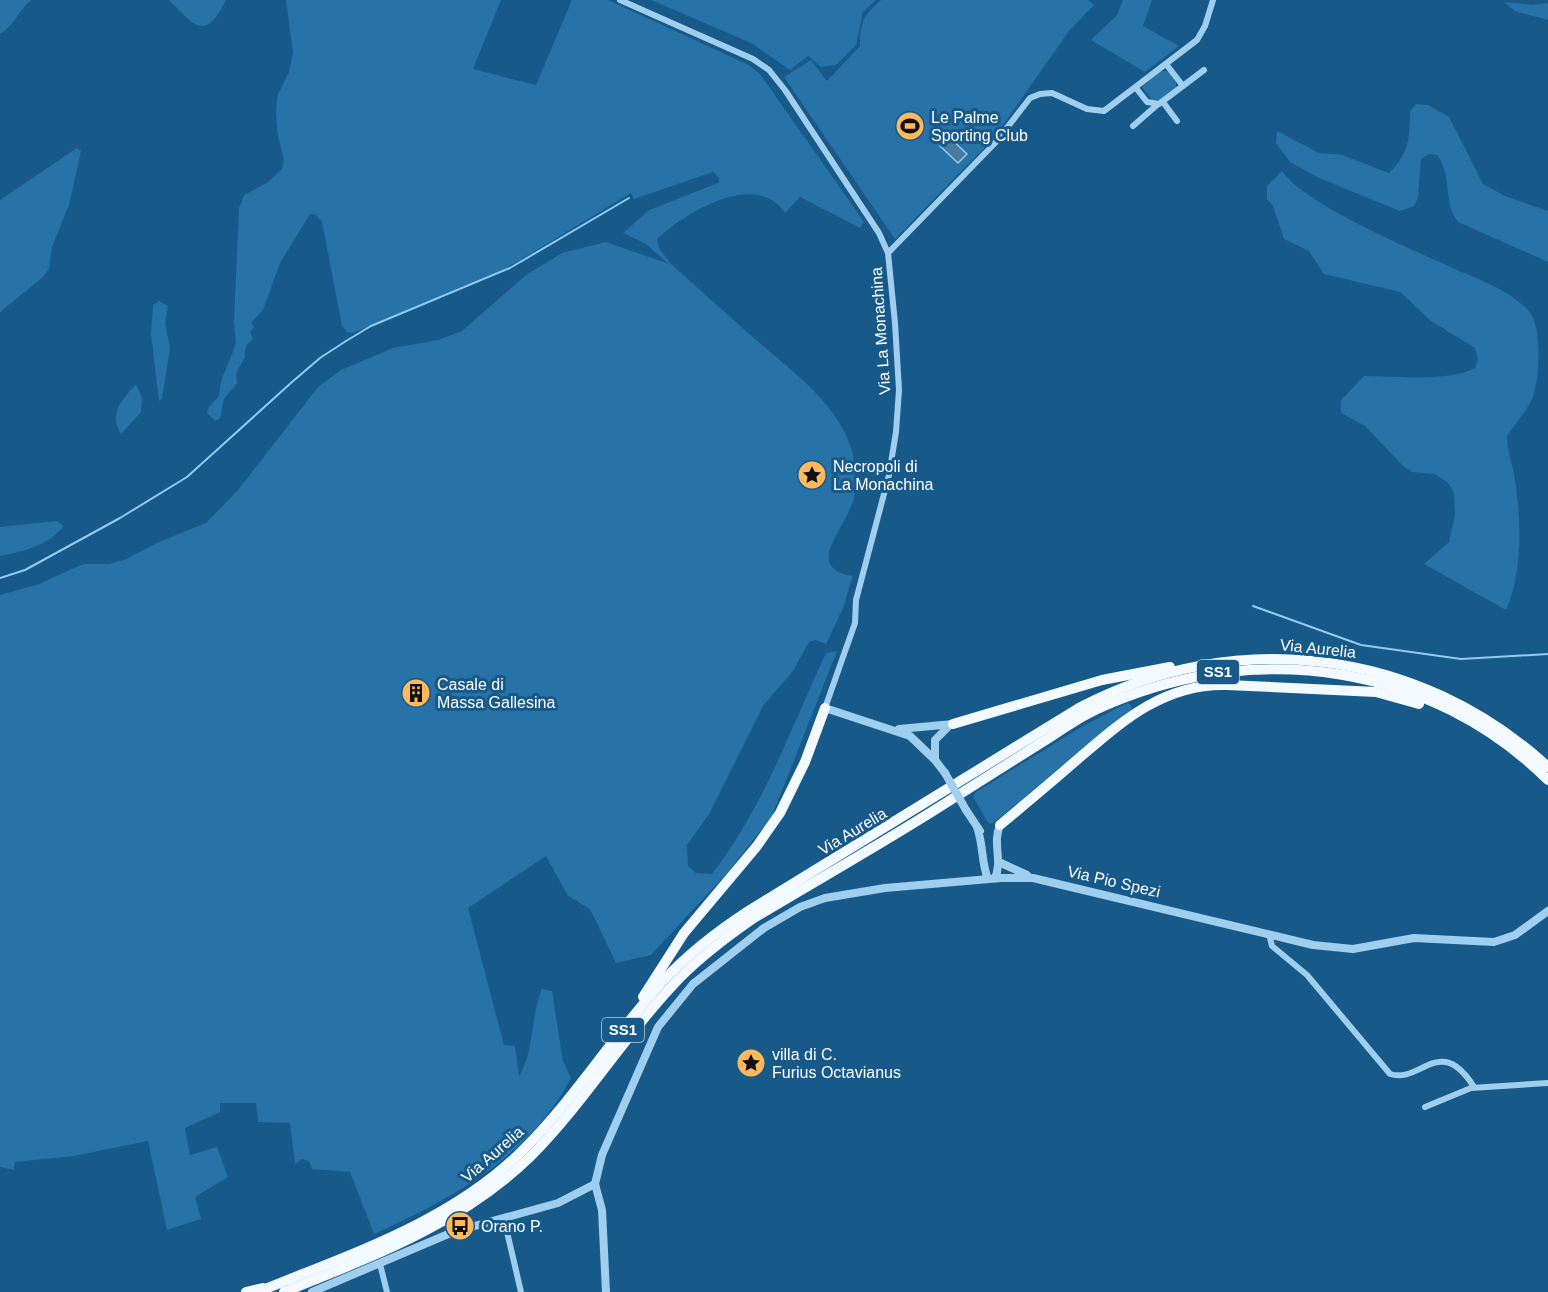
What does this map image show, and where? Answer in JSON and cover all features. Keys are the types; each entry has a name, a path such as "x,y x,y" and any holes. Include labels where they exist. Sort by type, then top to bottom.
{"highway":[{"name":"Via Aurelia","path":"258,1292 411,1228 493,1177 524,1150 662,982 685,959 750,909 1094,700 1156,676 1212,664 1264,658 1308,660 1384,674 1433,691 1476,712 1520,742 1548,767"},
{"path":"953,724 1123,674 1212,664"},
{"name":"Via Aurelia","path":"284,1292 412,1238 475,1202 530,1156 664,995 717,944 754,918 918,821 1109,703 1192,677 1235,670 1272,668 1327,671 1364,678 1436,702 1467,717 1508,745 1548,780"},
{"path":"1000,825 1125,718 1158,699 1192,688 1219,685 1376,692 1467,717"},
{"path":"624,1029 684,933 758,846 780,813 801,772 825,708"},
{"path":"246,1292 272,1286"}],"street":[{"name":"Via La Monachina","path":"620,0 731,48 769,70 785,90 879,234 888,254 899,376 894,450 856,600 855,623 825,708"},
{"path":"888,254 996,142 1030,98 1042,93 1055,93 1084,107 1101,112 1136,88 1201,36 1213,0"},
{"path":"1166,64 1183,86"},
{"path":"1133,126 1204,70"},
{"path":"1136,88 1148,102 1160,104 1177,121"},
{"path":"825,708 890,728 913,738 945,773 997,857 1033,878"},
{"path":"890,728 933,728 953,724"},
{"path":"935,760 934,747 937,737 953,724"},
{"path":"977,827 988,830 1000,825"},
{"path":"992,878 997,857 995,840 1000,825"},
{"path":"977,827 984,848 983,862 992,878"},
{"path":"966,881 983,862"},
{"name":"Via Pio Spezi","path":"595,1184 606,1142 664,1017 689,988 751,936 778,919 815,901 870,890 992,878 1033,878 1340,949 1365,948 1414,938 1489,942 1515,935 1548,911"},
{"path":"1269,934 1270,944 1307,975 1393,1075 1446,1062 1459,1068 1474,1088"},
{"path":"1425,1107 1455,1093 1474,1088 1548,1083"},
{"path":"312,1292 453,1232 558,1203 595,1184 603,1212 606,1292"},
{"path":"504,1219 521,1292"},
{"path":"380,1264 387,1292"}],"shaded area":[{"path":"0,0 31,0 9,27 0,34"},
{"path":"169,0 226,0 212,22 199,26"},
{"path":"286,0 501,0 473,69 536,85 572,0 608,0 749,65 760,74 864,222 860,228 800,197 785,213 772,200 757,195 739,195 702,208 657,239 659,248 671,264 798,375 824,402 844,432 853,454 855,473 854,498 829,555 830,564 838,572 853,576 843,608 826,644 816,640 809,642 793,671 763,706 709,814 687,845 688,866 696,873 712,874 730,849 775,767 826,653 837,651 772,816 728,872 651,955 616,963 590,909 568,896 546,856 468,908 504,1045 515,1046 519,1076 528,1055 542,989 552,991 563,1061 571,1078 554,1106 534,1131 511,1153 486,1172 432,1206 374,1234 350,1172 312,1169 309,1161 302,1159 295,1164 290,1123 258,1122 256,1103 220,1103 220,1112 185,1128 190,1155 217,1147 228,1177 195,1197 201,1219 167,1230 148,1141 74,1156 15,1162 14,1170 0,1167 0,595 39,584 83,564 109,564 124,560 159,542 206,523 238,490 318,387 341,370 393,348 438,340 462,331 526,275 562,253 606,242 669,264 646,244 623,233 649,210 713,185 719,182 719,178 713,172 634,199 631,193 502,271 353,333 347,332 342,326 322,222 316,215 310,214 280,263 263,310 251,323 254,327 250,332 253,339 246,347 245,357 236,373 237,383 224,399 220,418 215,421 207,413 209,407 219,396 221,381 236,344 234,322 239,208 244,195 267,183 282,169 284,161 277,131 276,108 278,94 289,72 293,53"},
{"path":"651,0 876,0 863,12 856,45 836,65 821,67 808,56 790,70 751,43"},
{"name":"Le Palme Sporting Club","path":"881,0 1088,0 1094,5 1069,31 994,138 895,239 784,77 811,60 827,81 860,46 864,20 870,10"},
{"path":"1123,0 1152,0 1143,26 1179,46 1145,72 1091,40 1117,15"},
{"path":"1504,2 1533,5 1548,3 1548,20 1515,11"},
{"path":"1161,71 1168,71 1176,82 1176,89 1161,100 1153,101 1142,87"},
{"path":"1416,104 1428,105 1449,117 1483,184 1505,196 1548,211 1548,262 1458,222 1450,206 1442,162 1437,155 1429,154 1421,159 1418,198 1414,206 1400,211 1319,178 1290,162 1276,143 1277,131 1319,153 1342,155 1389,173 1401,159 1407,145 1410,111"},
{"path":"949,137 967,154 958,163 940,146"},
{"path":"77,148 81,151 69,205 52,247 49,269 42,278 0,312 0,200"},
{"path":"1282,171 1311,197 1333,210 1381,235 1488,283 1519,302 1533,317 1539,353 1535,391 1507,437 1516,491 1519,543 1516,578 1506,610 1424,564 1449,542 1455,515 1454,493 1448,483 1435,474 1412,472 1403,466 1365,426 1341,413 1341,400 1364,376 1437,377 1465,372 1475,368 1478,359 1475,348 1431,321 1400,292 1324,274 1309,251 1284,239 1273,206 1267,199 1267,186"},
{"path":"159,301 168,306 165,323 170,348 162,399 159,401 151,334 153,305"},
{"path":"136,384 142,398 141,412 121,434 117,426 116,413 122,401"},
{"path":"57,521 63,526 58,533 44,543 0,556 0,527"},
{"path":"1127,703 1131,705 1132,710 989,824 973,797 976,792 1083,726"}],"waterway":[{"path":"0,578 25,570 120,518 187,477 320,358 346,341 371,326 510,268 629,198"},
{"path":"1253,606 1361,645 1461,659 1548,654"}],"place":[{"name":"Le Palme Sporting Club","path":"910,126"},
{"name":"Necropoli di La Monachina","path":"812,475"},
{"name":"Casale di Massa Gallesina","path":"416,693"},
{"name":"villa di C. Furius Octavianus","path":"751,1063"},
{"name":"Orano P.","path":"460,1226"}]}
